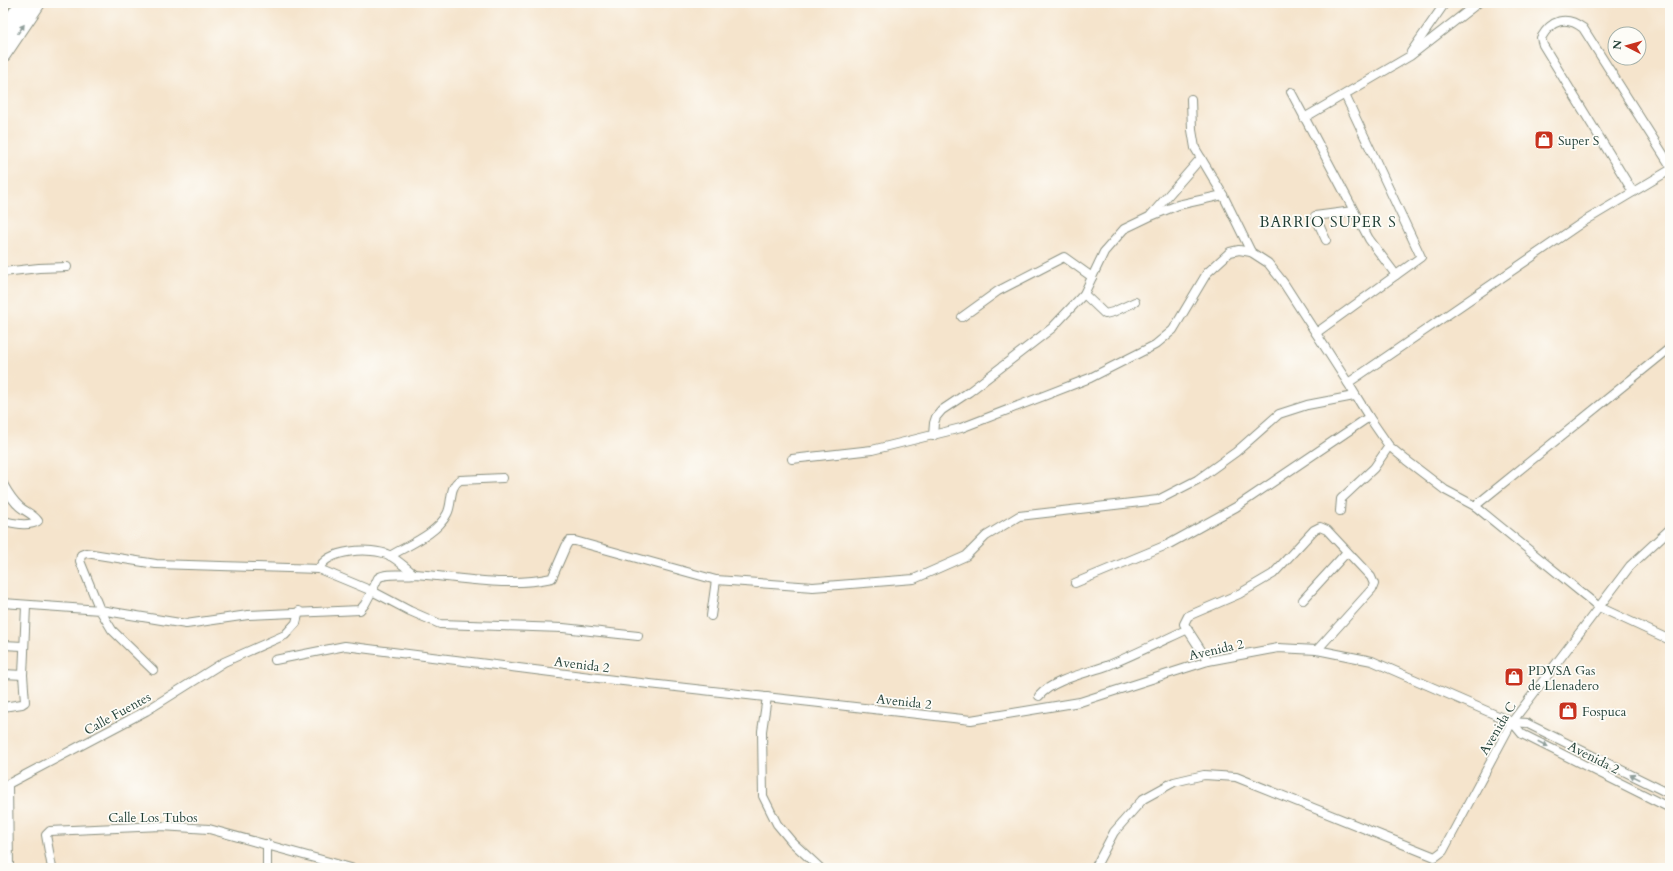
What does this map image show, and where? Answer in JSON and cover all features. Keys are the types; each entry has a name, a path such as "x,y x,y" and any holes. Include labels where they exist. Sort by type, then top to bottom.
{"highway":[{"path":"3,32 22,3"},
{"path":"3,54 38,3"}],"street":[{"path":"1407,58 1445,3"},
{"path":"1304,118 1407,58 1478,3"},
{"path":"1633,192 1543,45 1541,38 1545,31 1562,20 1573,21 1583,28 1670,165"},
{"path":"1291,92 1368,239 1396,275"},
{"path":"1316,333 1421,257 1345,95"},
{"path":"1190,99 1194,148 1223,195 1250,252"},
{"path":"1151,216 1201,158"},
{"path":"1348,383 1583,222 1670,170"},
{"path":"933,436 936,417 942,410 969,392 1052,328 1084,294 1104,252 1124,229 1151,216 1178,206 1223,195"},
{"path":"1326,240 1315,216 1353,211"},
{"path":"792,459 872,450 933,436 961,428 1090,378 1155,345 1173,330 1207,273 1230,252 1239,250 1250,252 1268,263 1283,282 1348,383 1354,396 1389,446 1445,490 1475,506 1599,607 1670,640"},
{"path":"962,317 998,291 1064,258 1092,277"},
{"path":"3,272 67,267"},
{"path":"1084,294 1105,314 1135,302"},
{"path":"1475,506 1670,348"},
{"path":"3,603 26,606 100,610 186,624 248,615 299,611 360,610 365,604 378,578 382,576 403,576 414,574 488,582 552,578 570,541 575,541 716,580 813,587 914,579 966,556 986,536 1019,516 1158,500 1197,480 1236,452 1279,414 1307,405 1354,396"},
{"path":"1075,583 1168,544 1236,507 1368,417"},
{"path":"1340,511 1341,499 1374,468 1389,446"},
{"path":"390,556 427,534 443,520 448,513 453,487 456,482 460,480 503,478"},
{"path":"3,484 9,495 21,508 35,516 38,521 33,524 25,524 3,521"},
{"path":"1208,661 1184,624 1188,616 1239,594 1273,574 1314,530 1320,527 1327,530 1371,577 1374,584 1372,589 1317,650"},
{"name":"Avenida C","path":"1095,868 1114,832 1143,799 1174,782 1204,775 1236,777 1435,857 1443,851 1512,722 1630,566 1670,529"},
{"path":"319,569 322,563 328,558 346,552 375,550 390,556 414,574"},
{"path":"1303,600 1347,552"},
{"path":"153,670 112,630 100,610 80,561 81,555 86,553 156,564 319,569 372,590 410,611 440,624 563,628 638,636"},
{"path":"711,616 716,580"},
{"path":"3,707 22,704 25,702 23,646 26,606"},
{"name":"Calle Fuentes","path":"9,868 6,784 146,711 224,662 285,635 296,623 299,611"},
{"path":"1039,696 1045,689 1051,686 1108,665 1188,629"},
{"path":"3,645 23,646"},
{"name":"Avenida 2","path":"275,660 345,646 614,680 971,720 1080,702 1208,661 1278,648 1317,650 1372,661 1512,722 1526,723 1670,794"},
{"path":"3,674 23,675"},
{"path":"767,697 762,731 763,796 777,824 792,842 820,868"},
{"name":"Avenida 2","path":"1512,722 1522,734 1670,808"},
{"name":"Calle Los Tubos","path":"52,868 46,835 50,831 161,826 209,829 351,868"},
{"path":"267,844 267,868"}],"green space":[{"path":"3,3 12,3 3,23"}],"place":[{"name":"Super S","path":"1544,140"},
{"name":"PDVSA Gas de Llenadero","path":"1514,677"},
{"name":"Fospuca","path":"1568,711"}],"district":[{"name":"BARRIO SUPER S","path":"1328,222"}]}
